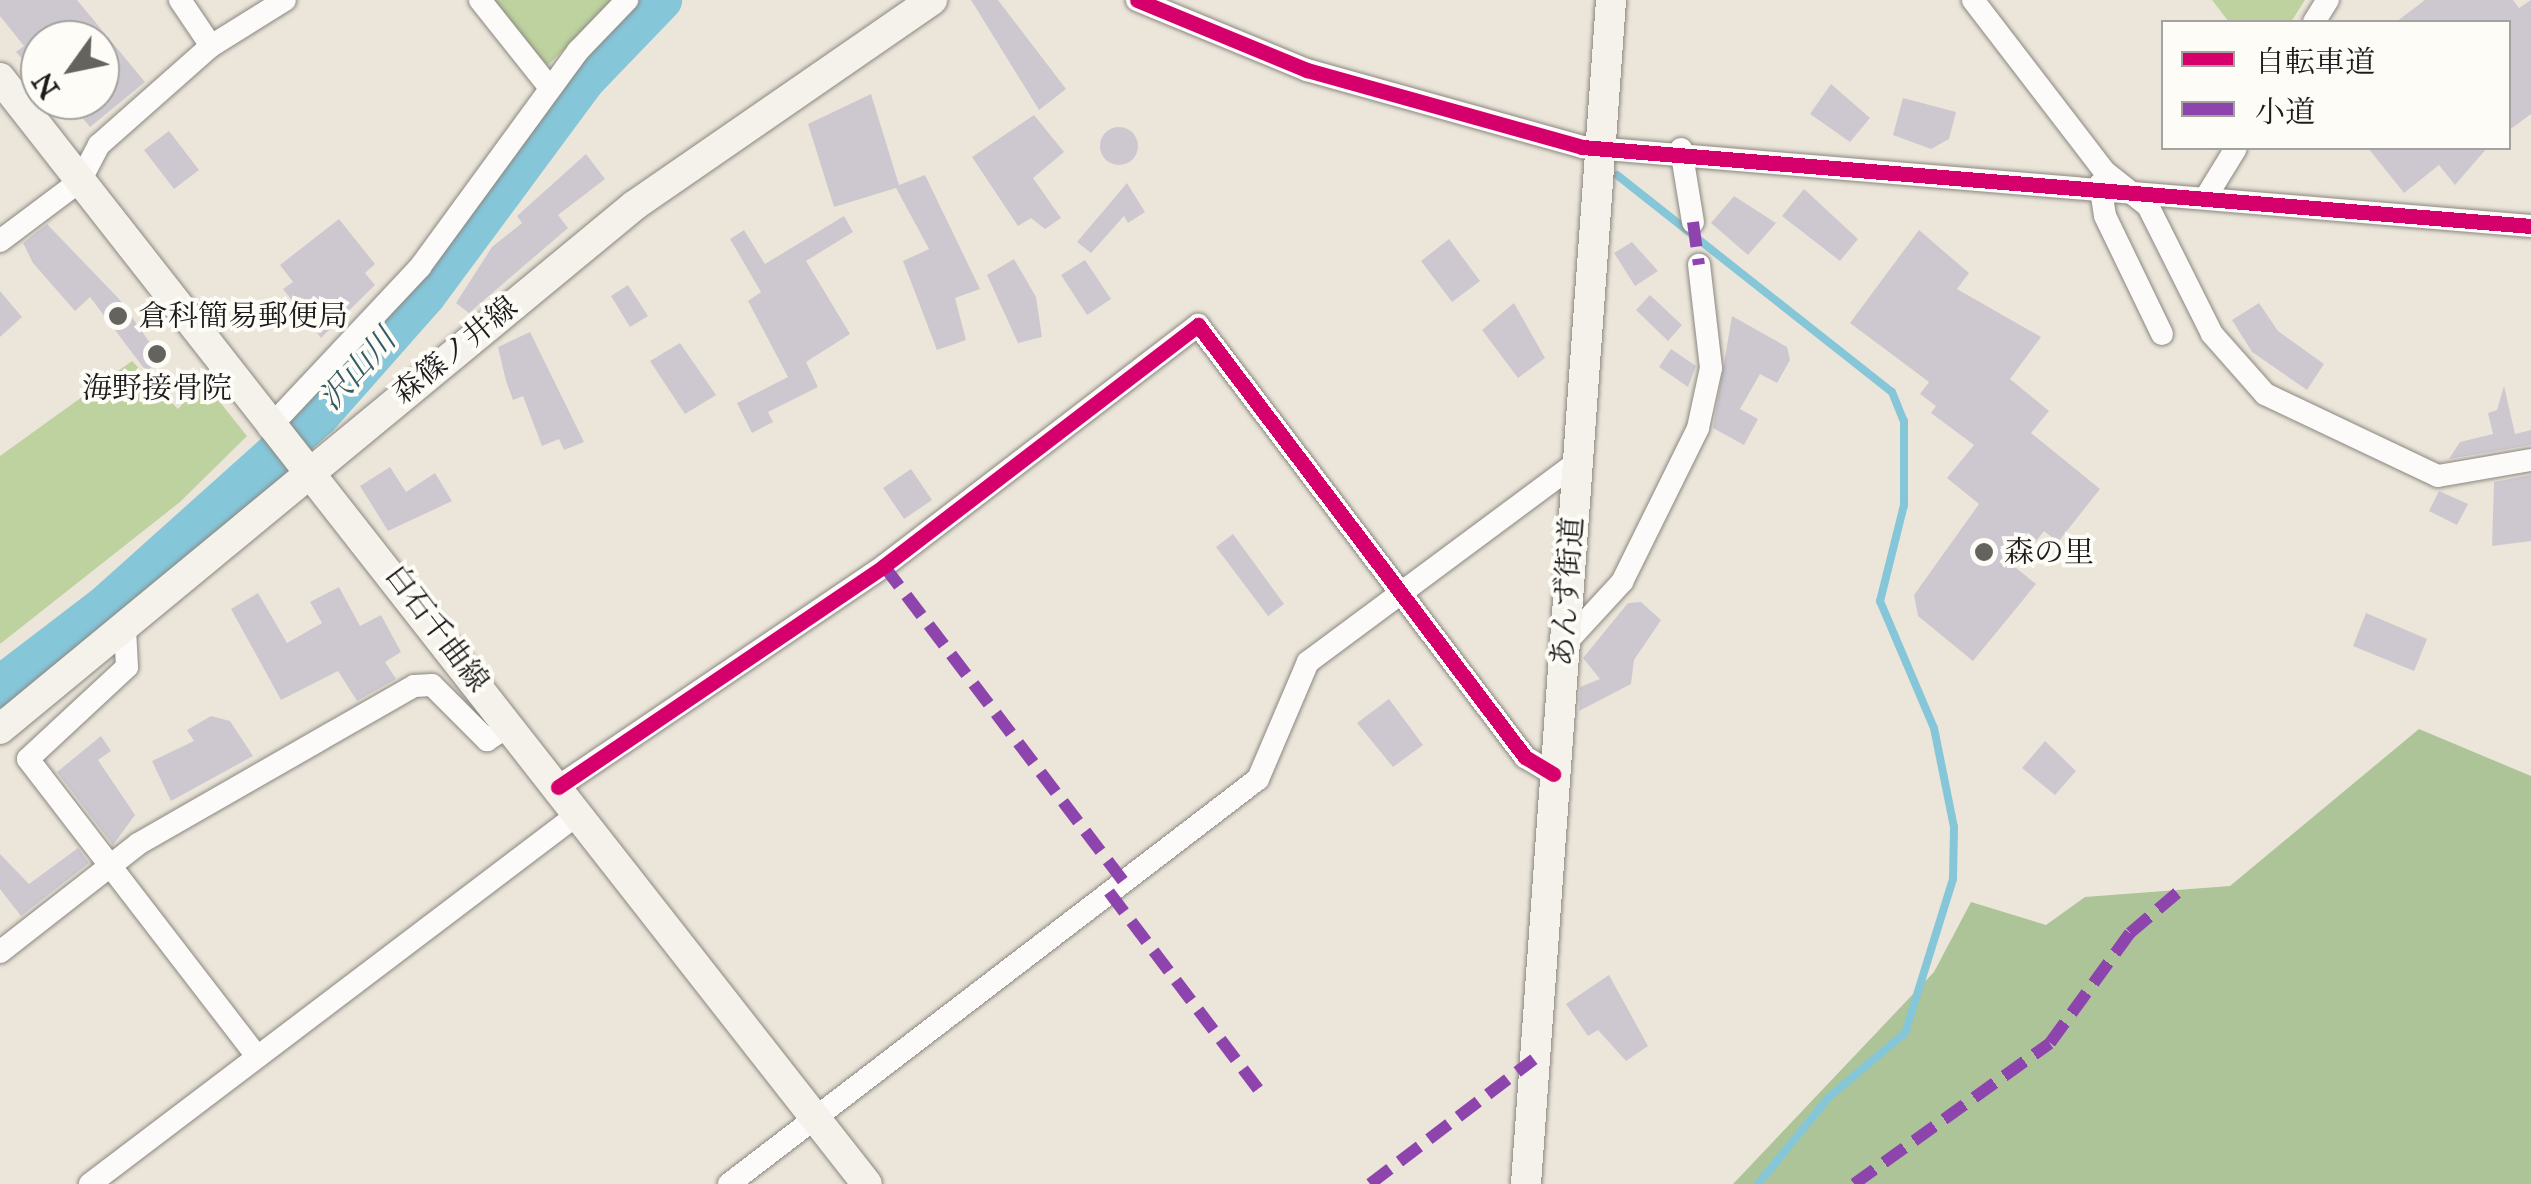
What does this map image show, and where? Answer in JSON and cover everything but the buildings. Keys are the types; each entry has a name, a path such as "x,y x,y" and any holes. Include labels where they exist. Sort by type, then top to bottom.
{"main road":[{"name":"森篠ノ井線","path":"0,729 125,629 305,468 635,205 932,0"},
{"name":"あんず街道","path":"1526,1184 1611,0"},
{"name":"白石千曲線","path":"0,78 270,429 510,725 867,1184"}],"street":[{"path":"180,0 210,46"},
{"path":"0,241 80,181 100,145 210,46 285,0"},
{"path":"480,0 550,88"},
{"path":"270,429 420,268 550,88 628,0"},
{"path":"1137,0 1307,70 1600,146 2111,184 2206,197 2531,226"},
{"path":"1973,0 2111,184 2168,232 2212,334 2265,394 2438,476 2531,460"},
{"path":"1680,149 1693,222"},
{"path":"2206,197 2235,150"},
{"path":"2111,184 2106,216 2162,334"},
{"path":"1564,645 1622,582 1698,428 1711,368 1700,265"},
{"path":"558,787 884,566 1198,325 1525,757 1553,774"},
{"path":"729,1184 1258,779 1308,662 1576,462"},
{"path":"125,629 127,667 28,759 257,1056"},
{"path":"0,952 113,868 138,844 414,686 432,685 487,740 510,725"},
{"path":"90,1184 578,814"}],"green space":[{"path":"494,0 615,0 547,66"},
{"path":"2212,0 2305,0 2292,20 2227,20"},
{"path":"132,361 178,409 203,381 247,436 180,502 0,644 0,456"},
{"path":"2419,729 2531,776 2531,1184 1733,1184 1934,972 1971,902 2046,925 2085,897 2230,886"}],"waterway":[{"name":"沢山川","path":"0,687 106,606 318,416 425,295 585,79 661,0"},
{"path":"1617,175 1892,392 1904,421 1904,505 1880,601 1934,728 1954,827 1953,879 1905,1033 1829,1097 1758,1184"}],"marked path":[{"path":"1693,222 1699,265"},
{"path":"884,566 1123,881"},
{"path":"1109,892 1264,1097"},
{"path":"1854,1184 2050,1043 2130,933 2177,893"},
{"path":"1370,1184 1534,1059"}],"cycle path":[{"path":"1137,0 1307,70 1582,147 2531,226"},
{"path":"558,787 884,566 1198,325 1525,757 1553,774"}],"place":[{"name":"倉科簡易郵便局","path":"118,316"},
{"name":"海野接骨院","path":"157,354"},
{"name":"森の里","path":"1984,552"}]}
